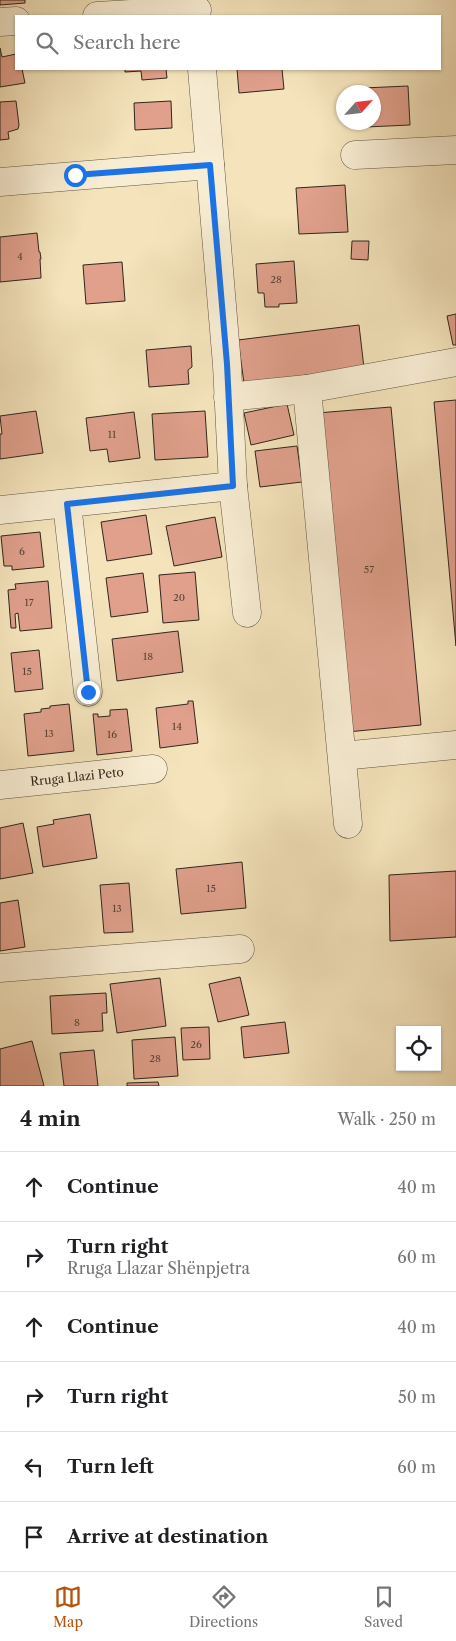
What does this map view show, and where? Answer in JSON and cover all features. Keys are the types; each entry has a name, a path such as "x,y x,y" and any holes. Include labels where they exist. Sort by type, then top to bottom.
{"street":[{"path":"111,15 197,9"},
{"path":"0,22 15,21"},
{"path":"202,70 227,364 233,486 247,613"},
{"path":"355,155 456,150"},
{"path":"0,182 210,165"},
{"path":"228,397 307,389 456,362"},
{"path":"307,389 348,824"},
{"path":"0,510 233,486"},
{"path":"67,504 88,692"},
{"path":"342,756 456,745"},
{"name":"Rruga Llazi Peto","path":"0,785 153,768"},
{"path":"0,968 240,949"}],"building":[{"path":"0,0 25,0 25,3 0,5"},
{"path":"0,48 2,57 15,54 15,70 22,70 25,83 0,87"},
{"path":"125,70 166,70 167,78 142,80 141,71 125,72"},
{"path":"237,70 282,70 284,89 239,93"},
{"path":"408,86 410,125 381,126 381,87"},
{"path":"16,101 18,129 8,132 9,139 0,140 0,102"},
{"path":"171,101 172,128 135,130 134,103"},
{"path":"345,185 348,232 299,234 296,188"},
{"path":"37,233 41,259 41,278 0,282 0,237"},
{"path":"352,241 369,241 368,260 351,259"},
{"path":"294,261 297,303 279,304 279,307 265,307 264,293 258,293 256,264"},
{"path":"122,262 125,301 86,304 83,265"},
{"path":"456,314 456,345 453,345 447,316"},
{"path":"359,325 364,368 244,383 238,340"},
{"path":"191,346 192,367 188,370 189,384 149,387 146,350"},
{"path":"456,400 456,646 434,402"},
{"path":"287,404 294,435 251,445 244,413"},
{"path":"391,407 421,725 347,732 317,413"},
{"path":"36,411 43,453 0,459 0,434 2,434 0,416"},
{"path":"205,411 208,457 155,460 152,414"},
{"path":"134,412 140,458 109,462 107,449 90,451 86,418"},
{"path":"297,446 302,482 260,487 255,451"},
{"path":"146,515 152,554 107,561 101,522"},
{"path":"215,517 222,557 174,566 166,526"},
{"path":"40,532 44,567 12,570 12,566 4,566 1,536"},
{"path":"195,572 199,620 163,623 159,575"},
{"path":"143,573 148,612 111,617 106,578"},
{"path":"48,581 52,628 20,631 18,613 15,614 16,628 11,628 8,590 16,589 15,584"},
{"path":"178,631 183,672 117,681 112,639"},
{"path":"39,650 43,689 15,692 11,653"},
{"path":"188,701 193,701 198,743 160,748 156,708 188,704"},
{"path":"69,704 74,751 28,756 24,714 41,712 41,709 50,708 50,706"},
{"path":"127,709 132,751 97,755 93,714 98,714 98,717 110,716 110,710"},
{"path":"90,814 97,858 43,867 37,827 54,824 53,820"},
{"path":"23,823 33,873 0,879 0,828"},
{"path":"242,862 246,908 181,914 176,869"},
{"path":"456,871 456,937 390,941 389,875"},
{"path":"129,883 133,932 104,933 100,885"},
{"path":"18,900 25,947 0,951 0,903"},
{"path":"240,977 249,1015 218,1022 209,984"},
{"path":"160,978 166,1026 117,1033 110,984"},
{"path":"106,993 107,1013 102,1013 103,1031 52,1034 50,996"},
{"path":"285,1022 289,1053 244,1058 241,1027"},
{"path":"209,1027 210,1059 183,1060 181,1028"},
{"path":"175,1037 178,1076 134,1079 132,1040"},
{"path":"32,1041 44,1086 0,1086 0,1049"},
{"path":"94,1050 98,1086 64,1086 60,1053"},
{"path":"158,1082 159,1086 127,1086 127,1083"}],"route":[{"path":"75,175 210,165 227,364 233,486 67,504 88,692"}]}
